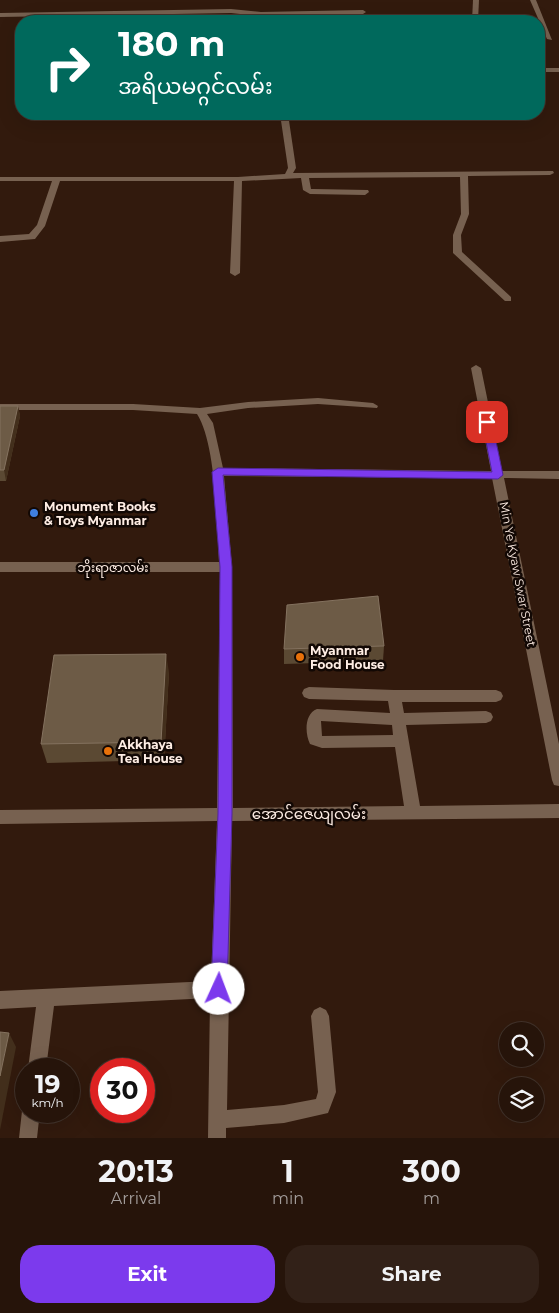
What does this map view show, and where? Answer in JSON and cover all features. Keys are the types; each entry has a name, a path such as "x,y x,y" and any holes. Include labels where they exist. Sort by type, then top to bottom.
{"street":[{"path":"475,15 476,0"},
{"path":"533,0 540,15"},
{"path":"109,15 221,11 261,14 362,12"},
{"path":"0,15 15,17"},
{"path":"545,28 550,39"},
{"path":"545,39 559,39"},
{"path":"545,70 559,70"},
{"path":"285,120 292,168 288,176"},
{"path":"0,179 238,179 288,176 550,173"},
{"path":"464,174 465,214 457,235 458,253 508,299"},
{"path":"305,176 307,190 313,192 365,192"},
{"path":"0,239 32,237 41,226 57,179"},
{"path":"236,273 238,179"},
{"name":"Min Ye Kyaw Swar Street","path":"476,368 559,780"},
{"path":"0,407 134,407 200,411 248,405 318,401 373,406"},
{"path":"200,411 208,423 218,472 226,567 225,814 219,989 218,1129 322,1107 327,1092 320,1016"},
{"path":"218,472 559,475"},
{"name":"ဘိုးရာဇာလမ်း","path":"0,567 226,567"},
{"path":"309,693 394,696 496,696"},
{"path":"394,696 413,812"},
{"path":"401,740 322,742 315,740 314,719 317,715 398,719 486,717"},
{"name":"အောင်ဇေယျလမ်း","path":"0,817 559,811"},
{"path":"0,1000 219,989"},
{"path":"38,1058 46,998"},
{"path":"28,1138 30,1123"}],"building":[{"path":"0,406 18,406 4,470 0,470"},
{"path":"378,596 384,646 284,649 287,605"},
{"path":"166,654 161,742 41,744 54,655"},
{"path":"0,1032 9,1033 0,1076"}],"place":[{"name":"Monument Books & Toys Myanmar","path":"34,513"},
{"name":"Myanmar Food House","path":"300,657"},
{"name":"Akkhaya Tea House","path":"108,751"}],"route":[{"path":"219,989 225,814 226,567 218,472 498,475 487,422"}]}
